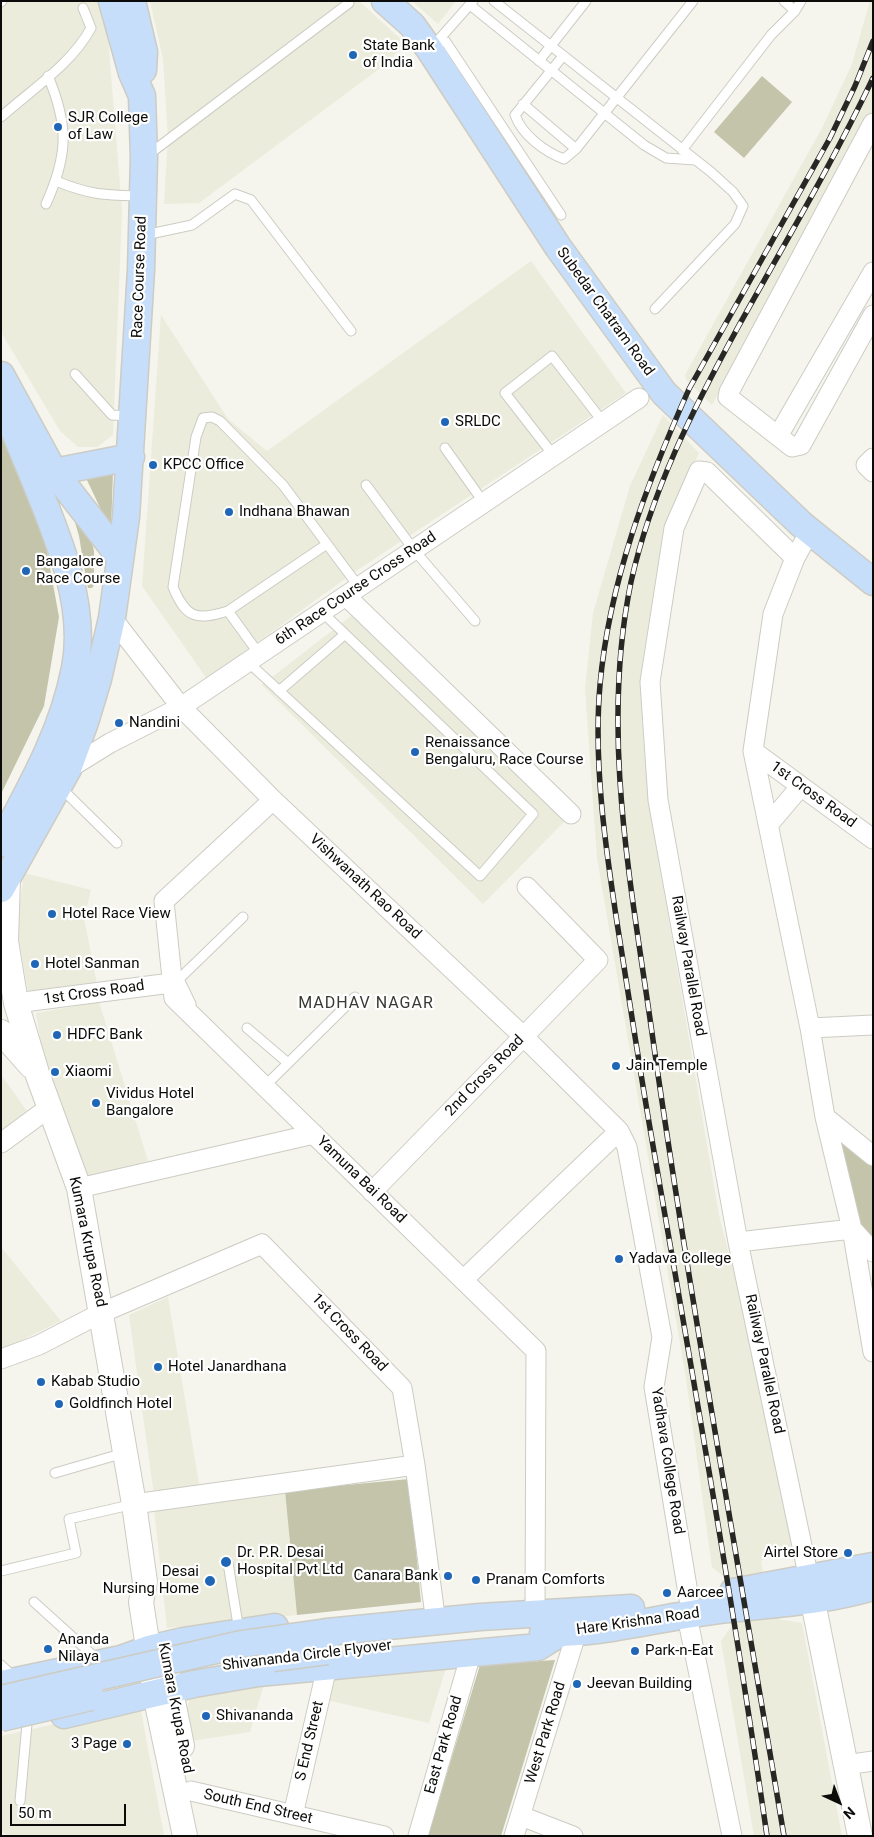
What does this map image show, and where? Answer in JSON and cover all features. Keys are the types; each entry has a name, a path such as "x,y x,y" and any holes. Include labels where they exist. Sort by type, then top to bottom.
{"main road":[{"name":"Race Course Road","path":"5,883 63,777 98,679 112,618 120,557 134,416 144,158 142,96 132,73 112,1"},
{"path":"132,1 144,52 142,96"},
{"name":"Subedar Chatram Road","path":"385,1 434,46 558,247 664,393 810,531 873,582"},
{"path":"1,375 45,477 64,554 78,633 75,668 63,710 41,770 1,843"},
{"path":"1,401 45,477 120,557"},
{"path":"45,477 131,457"},
{"path":"74,603 112,618"},
{"path":"811,1590 873,1566"},
{"path":"811,1590 873,1587"},
{"name":"Hare Krishna Road","path":"535,1613 688,1607 811,1590"},
{"path":"5,1682 102,1663 156,1647 239,1631 434,1608 514,1596 535,1613"},
{"name":"Hare Krishna Road","path":"568,1632 624,1627 688,1607"},
{"name":"Shivananda Circle Flyover","path":"1,1718 246,1661 327,1650 535,1613"},
{"path":"1,1729 163,1692 258,1673 327,1650 471,1654 538,1647 568,1632"},
{"name":"Shivananda Circle Flyover","path":"5,1682 242,1644 327,1650 532,1633 568,1632"}],"street":[{"path":"873,123 728,397 792,447 801,445 873,315"},
{"path":"778,436 873,272"},
{"name":"6th Race Course Cross Road","path":"63,777 102,748 181,707 639,398"},
{"path":"873,458 866,465 873,472"},
{"name":"Railway Parallel Road","path":"794,558 707,472 699,471 674,528 650,682 658,800 738,1242 860,1836"},
{"path":"810,531 794,558 773,614 753,751 810,1028 825,1117 852,1229 873,1352"},
{"path":"353,591 571,814"},
{"name":"Vishwanath Rao Road","path":"112,618 181,707 273,800 524,1037 623,1139"},
{"name":"1st Cross Road","path":"753,751 873,839"},
{"path":"768,825 801,786"},
{"name":"Yamuna Bai Road","path":"273,800 164,901 174,998 536,1351 535,1613"},
{"name":"Kumara Krupa Road","path":"5,883 6,941 16,1004 37,1073 79,1188 134,1504 145,1582 142,1602 156,1647 185,1836"},
{"name":"2nd Cross Road","path":"372,1192 598,960 527,887"},
{"name":"1st Cross Road","path":"16,1004 171,983"},
{"path":"810,1028 873,1025"},
{"path":"1,1032 37,1073"},
{"path":"1,1143 50,1107"},
{"path":"825,1117 873,1156"},
{"path":"79,1188 314,1134"},
{"path":"463,1280 623,1139"},
{"name":"Yadhava College Road","path":"623,1139 662,1337 654,1387 688,1607 732,1836"},
{"path":"738,1242 852,1229"},
{"path":"852,1229 873,1252"},
{"name":"1st Cross Road","path":"101,1313 262,1244 402,1388 415,1465 434,1608"},
{"path":"1,1359 39,1346 101,1313"},
{"path":"134,1504 415,1465"},
{"name":"West Park Road","path":"514,1836 521,1816 568,1632"},
{"name":"S End Street","path":"293,1815 327,1650"},
{"name":"East Park Road","path":"418,1836 471,1654"},
{"name":"Kumara Krupa Road","path":"163,1692 191,1791 199,1836"},
{"path":"846,1764 873,1761"},
{"name":"South End Street","path":"191,1791 384,1836"},
{"path":"521,1816 573,1836"}],"lane":[{"path":"494,1 695,160 733,192 743,206 735,224 655,309"},
{"path":"539,60 586,1"},
{"path":"563,56 516,115 518,121 549,154 564,159 576,149 693,1"},
{"path":"784,1 795,11"},
{"path":"682,150 771,36 795,11 801,1"},
{"path":"144,158 349,3"},
{"path":"434,46 471,3 644,145 666,158 695,160"},
{"path":"1,116 77,50 91,28 83,8"},
{"path":"434,46 446,42 561,216"},
{"path":"46,204 56,181 64,148 56,94 48,76"},
{"path":"523,104 576,149"},
{"path":"56,181 92,194 143,196"},
{"path":"142,235 192,225 235,194 251,200 351,331"},
{"path":"554,456 505,393 552,356 603,422"},
{"path":"75,374 112,415 134,416"},
{"path":"327,544 228,611 210,617 195,617 181,606 173,587 196,437 203,418 212,417 220,421 282,486 327,544 353,591"},
{"path":"444,448 484,503"},
{"path":"366,485 414,550 475,621"},
{"path":"228,611 253,658 279,691 480,876 533,814 322,612"},
{"path":"279,691 344,635"},
{"path":"63,777 117,843"},
{"path":"186,1009 190,1004 179,979 243,918"},
{"path":"265,1086 355,997"},
{"path":"247,1028 288,1063"},
{"path":"55,1473 126,1452"},
{"path":"1,1571 76,1553 68,1519 134,1504"},
{"path":"228,1563 239,1631"},
{"path":"34,1602 102,1663"},
{"path":"20,1801 27,1724"}],"shaded area":[{"path":"1,1 101,1 108,38 122,210 113,435 97,447 78,447 60,431 1,332"},
{"path":"150,1 359,1 404,42 391,60 199,203 164,204 168,138 163,59"},
{"path":"412,1 456,1 438,24"},
{"path":"870,1 873,1 873,110 712,405 687,381 685,375 823,126 852,64"},
{"path":"531,261 626,393 353,573 207,679 142,586 161,315 228,419 267,451"},
{"path":"663,415 699,453 674,509 656,576 642,667 642,722 649,804 719,1215 742,1305 793,1547 761,1561 771,1618 802,1623 842,1836 754,1836 721,1641 732,1625 724,1577 712,1567 686,1379 597,858 585,689 593,613 630,486"},
{"name":"Renaissance Bengaluru, Race Course","path":"356,612 568,818 483,904 262,685"},
{"path":"24,873 91,890 84,918 98,989 29,999 17,926"},
{"path":"99,1002 148,1161 82,1179 47,1081 36,1013"},
{"path":"1,1075 27,1111 1,1131"},
{"path":"1,1247 61,1321 1,1350"},
{"path":"168,1297 200,1490 154,1495 129,1315"},
{"name":"Dr. P.R. Desai Hospital Pvt Ltd","path":"285,1491 297,1615 167,1628 154,1509"},
{"path":"446,1668 429,1723 326,1700 334,1676"},
{"path":"264,1684 250,1732 191,1741 187,1709 190,1696"},
{"path":"140,1705 164,1836 9,1836 1,1832 1,1736"}],"green space":[{"path":"762,76 792,102 744,158 714,132"},
{"name":"Bangalore Race Course","path":"1,419 42,524 59,617 44,706 1,794"},
{"path":"113,471 111,531 86,478"},
{"path":"67,495 89,530 94,551 94,585 92,588 88,588 79,536"},
{"path":"837,1134 873,1164 873,1242 859,1233"},
{"path":"409,1479 421,1602 297,1615 285,1491"},
{"path":"555,1660 501,1836 428,1836 480,1665"}],"railway":[{"path":"767,1836 726,1572 613,899 599,776 598,715 605,647 621,571 645,497 673,424 689,389 830,138 855,86 873,41"},
{"path":"784,1836 684,1245 637,931 623,815 618,698 622,640 631,582 639,549 662,483 689,420 737,329 824,173 873,78"}],"place":[{"name":"State Bank of India","path":"353,55"},
{"name":"SJR College of Law","path":"58,127"},
{"name":"SRLDC","path":"445,422"},
{"name":"KPCC Office","path":"153,465"},
{"name":"Indhana Bhawan","path":"229,512"},
{"name":"Bangalore Race Course","path":"26,571"},
{"name":"Nandini","path":"119,723"},
{"name":"Renaissance Bengaluru, Race Course","path":"415,752"},
{"name":"Hotel Race View","path":"52,914"},
{"name":"Hotel Sanman","path":"35,964"},
{"name":"HDFC Bank","path":"57,1035"},
{"name":"Jain Temple","path":"616,1066"},
{"name":"Xiaomi","path":"55,1072"},
{"name":"Vividus Hotel Bangalore","path":"96,1103"},
{"name":"Yadava College","path":"619,1259"},
{"name":"Hotel Janardhana","path":"158,1367"},
{"name":"Kabab Studio","path":"41,1382"},
{"name":"Goldfinch Hotel","path":"59,1404"},
{"name":"Airtel Store","path":"848,1553"},
{"name":"Dr. P.R. Desai Hospital Pvt Ltd","path":"226,1562"},
{"name":"Canara Bank","path":"448,1576"},
{"name":"Pranam Comforts","path":"476,1580"},
{"name":"Desai Nursing Home","path":"210,1581"},
{"name":"Aarcee","path":"667,1593"},
{"name":"Ananda Nilaya","path":"48,1649"},
{"name":"Park-n-Eat","path":"635,1651"},
{"name":"Jeevan Building","path":"577,1684"},
{"name":"Shivananda","path":"206,1716"},
{"name":"3 Page","path":"127,1744"}],"district":[{"name":"MADHAV NAGAR","path":"366,1004"}]}
